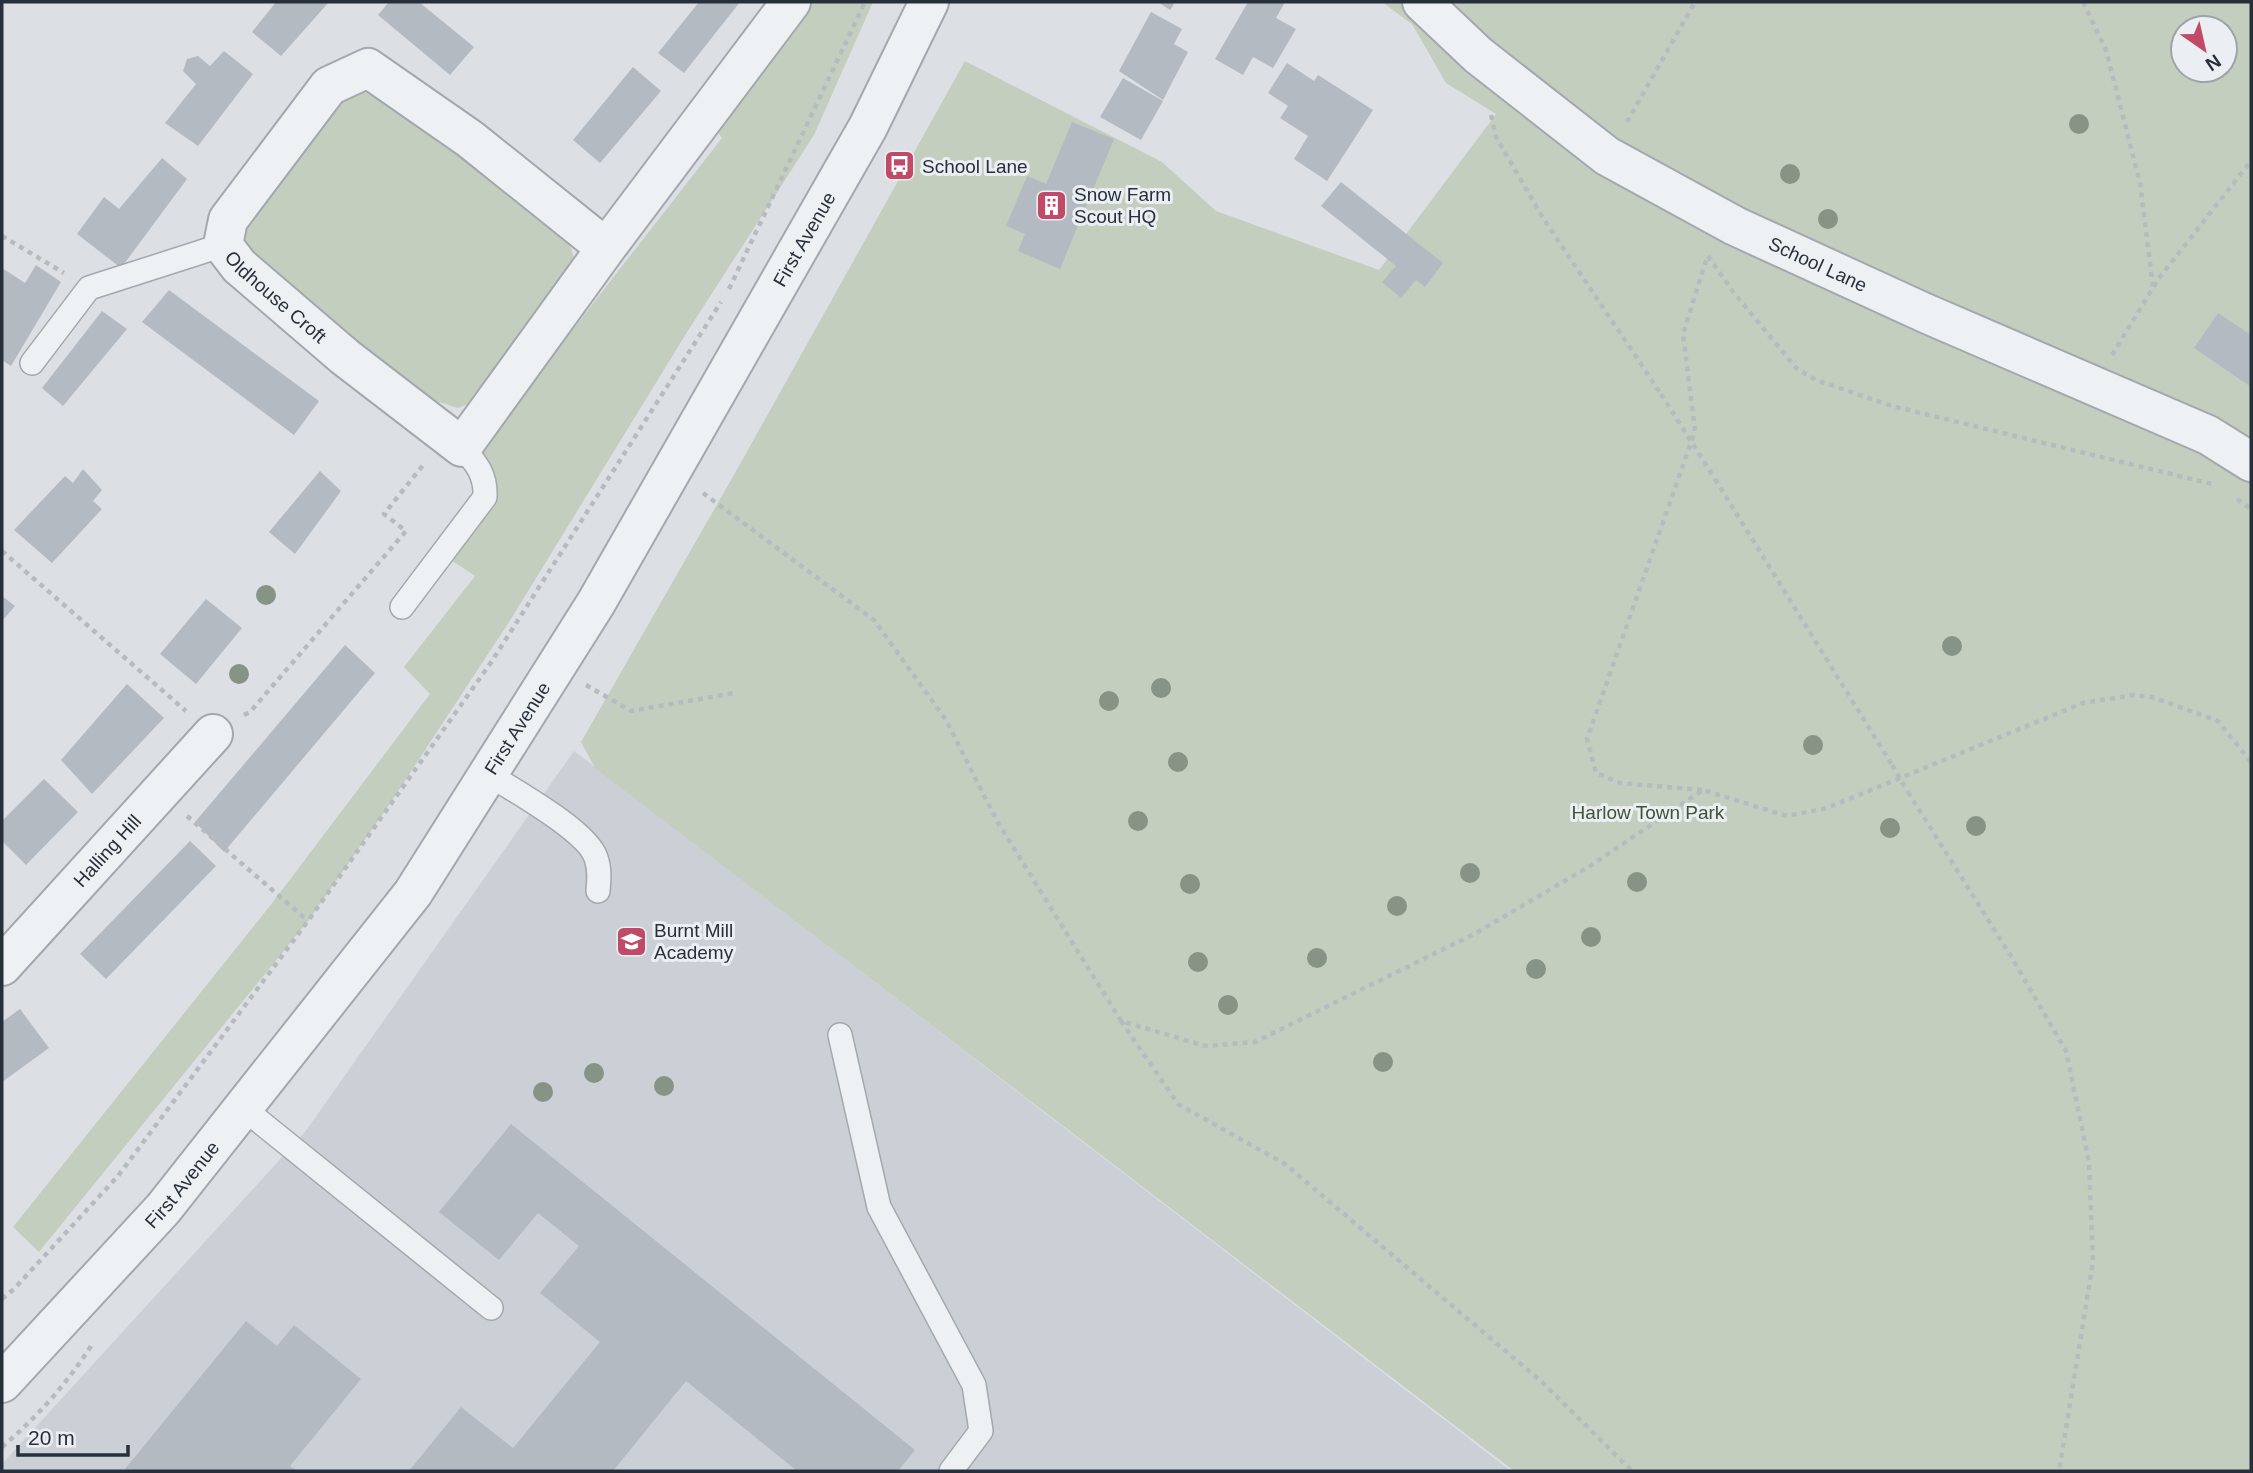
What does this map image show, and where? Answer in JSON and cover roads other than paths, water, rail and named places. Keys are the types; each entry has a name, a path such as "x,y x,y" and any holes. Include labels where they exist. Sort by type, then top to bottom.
{"street":[{"path":"454,442 606,248 791,2"},
{"name":"First Avenue","path":"2,1383 163,1209 413,893 596,603 868,127 929,2"},
{"name":"School Lane","path":"1422,2 1478,55 1607,156 1724,220 1925,313 2208,435 2251,462"},
{"name":"Oldhouse Croft","path":"454,442 345,357 239,267 223,245 228,220 329,86 368,68 470,139 606,248"},
{"name":"Halling Hill","path":"2,967 212,734"}],"lane":[{"path":"32,363 89,288 223,245"},
{"path":"402,607 485,497 486,483 480,468 454,442"},
{"path":"488,774 577,833 596,855 598,891"},
{"path":"840,1035 879,1207 974,1385 981,1431 951,1471"},
{"path":"243,1108 491,1308"}],"place":[{"name":"School Lane","path":"899,166"},
{"name":"Snow Farm Scout HQ","path":"1051,205"},
{"name":"Burnt Mill Academy","path":"631,941"}],"park label":[{"name":"Harlow Town Park","path":"1648,812"}]}
